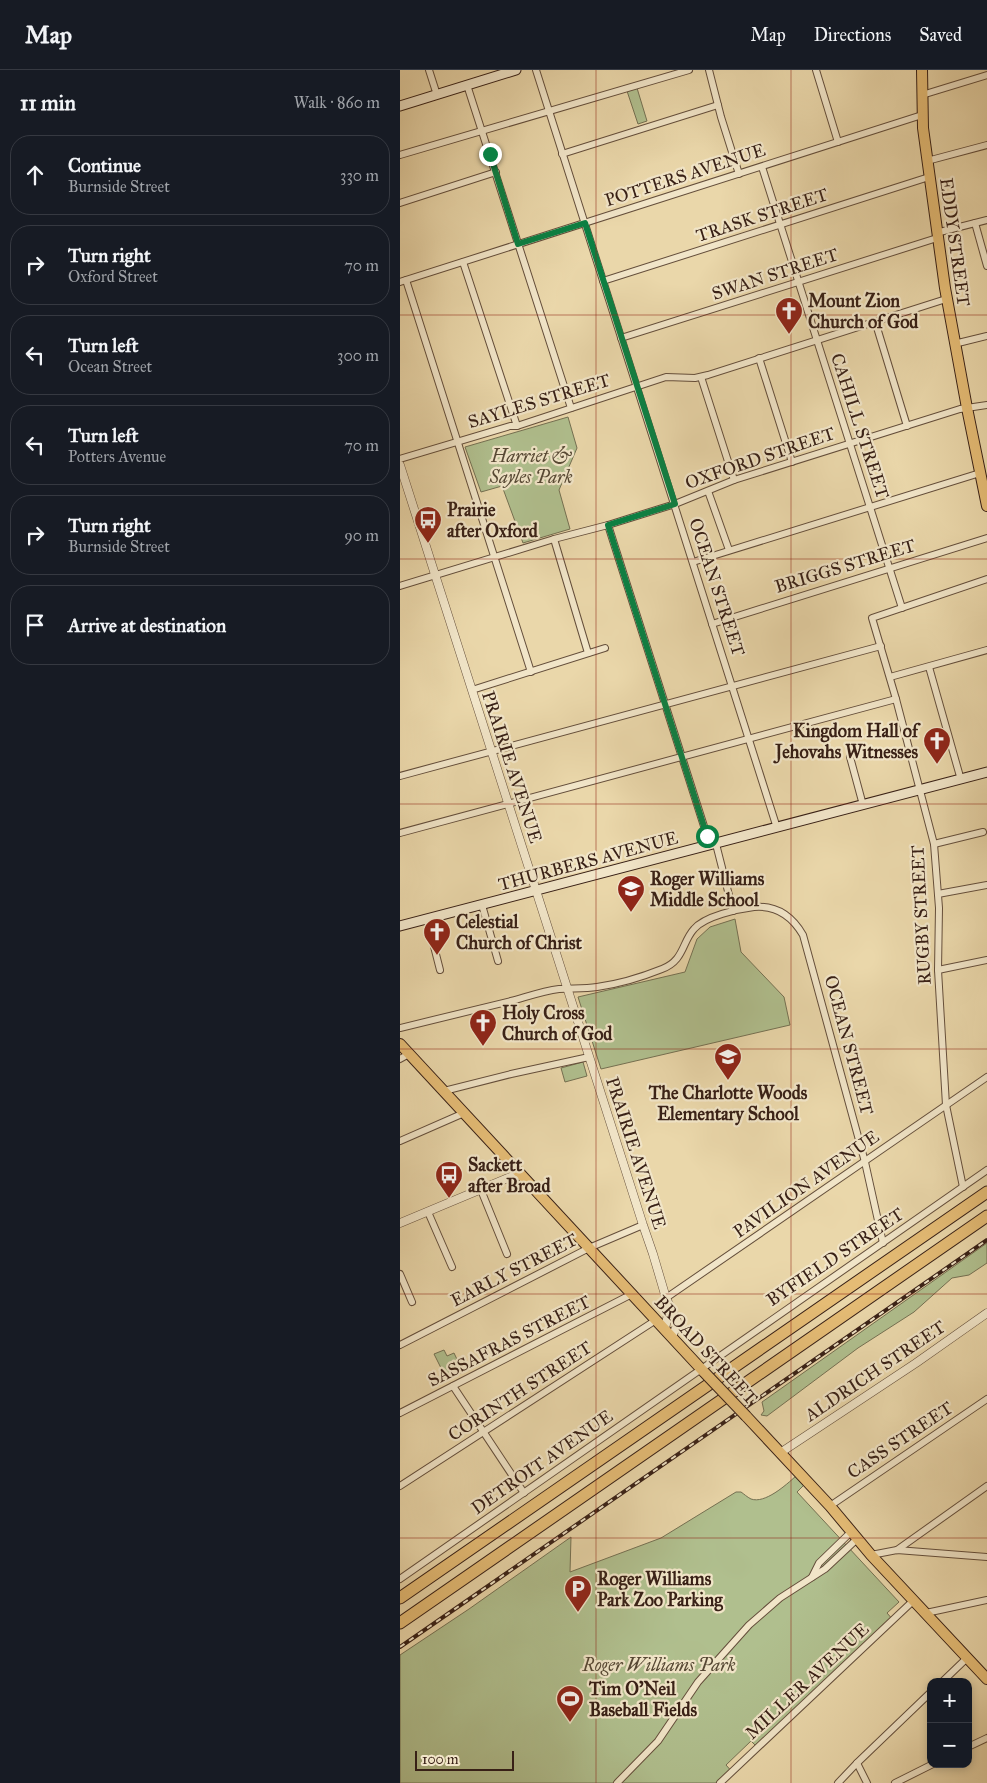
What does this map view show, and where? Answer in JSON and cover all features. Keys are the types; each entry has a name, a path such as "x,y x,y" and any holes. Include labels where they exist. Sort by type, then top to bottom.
{"highway":[{"path":"400,1598 987,1192"},
{"path":"400,1623 987,1216"}],"main road":[{"path":"400,106 516,70"},
{"name":"EDDY STREET","path":"922,70 922,115 946,299 967,408 982,459 980,473 987,506"},
{"name":"THURBERS AVENUE","path":"400,926 987,772"},
{"name":"BROAD STREET","path":"400,1044 404,1056 444,1091 702,1371 830,1506 870,1555 987,1680"}],"street":[{"path":"429,70 437,95"},
{"name":"OCEAN STREET","path":"536,70 692,562 750,738 777,828"},
{"path":"400,155 689,70"},
{"path":"709,70 739,174"},
{"path":"816,70 838,142"},
{"path":"922,95 987,75"},
{"path":"467,85 571,408"},
{"path":"562,154 718,105"},
{"name":"POTTERS AVENUE","path":"403,281 922,115"},
{"path":"927,161 987,145"},
{"name":"CAHILL STREET","path":"762,167 902,608"},
{"path":"400,203 496,172"},
{"name":"TRASK STREET","path":"603,280 929,177"},
{"name":"SWAN STREET","path":"621,338 987,220"},
{"path":"975,223 987,266"},
{"path":"463,262 517,426"},
{"path":"403,281 495,556 531,672"},
{"name":"SAYLES STREET","path":"400,459 510,426 517,426 666,377 701,377 946,299"},
{"path":"875,321 907,426"},
{"path":"954,344 987,336"},
{"path":"759,358 792,462"},
{"path":"701,377 734,480"},
{"name":"OXFORD STREET","path":"400,586 495,556 608,525 675,504 734,480 850,443 967,408 987,405"},
{"name":"PRAIRIE AVENUE","path":"400,465 643,1225 654,1254 670,1307 668,1333"},
{"path":"692,562 980,473"},
{"path":"708,491 729,550"},
{"path":"608,525 682,757 713,845 733,912"},
{"name":"BRIGGS STREET","path":"712,624 987,538"},
{"path":"554,539 588,654"},
{"path":"902,608 987,579"},
{"name":"RUGBY STREET","path":"902,608 872,618 890,677 934,844 938,894 938,970 946,1105 964,1187"},
{"path":"400,776 881,646"},
{"path":"472,690 605,648"},
{"path":"890,677 987,650"},
{"path":"930,667 961,780"},
{"path":"400,833 896,699"},
{"path":"850,757 863,806"},
{"path":"934,844 983,832"},
{"path":"938,894 987,885"},
{"path":"482,905 498,961"},
{"name":"OCEAN STREET","path":"400,1028 559,989 598,987 640,977 665,968 677,960 693,930 701,922 754,907 767,907 778,910 796,923 803,935 865,1162 883,1243"},
{"path":"426,919 440,970"},
{"path":"938,970 987,960"},
{"path":"444,1091 589,1057"},
{"name":"PAVILION AVENUE","path":"666,1298 987,1077"},
{"path":"400,1141 464,1113"},
{"name":"BYFIELD STREET","path":"702,1371 987,1170"},
{"path":"400,1223 520,1173"},
{"path":"480,1190 507,1254"},
{"path":"428,1212 452,1267"},
{"name":"EARLY STREET","path":"400,1345 589,1248 643,1225"},
{"path":"400,1274 412,1302"},
{"name":"SASSAFRAS STREET","path":"400,1413 632,1294"},
{"name":"ALDRICH STREET","path":"780,1453 916,1363 987,1313"},
{"name":"CORINTH STREET","path":"400,1486 656,1320"},
{"name":"DETROIT AVENUE","path":"400,1579 702,1371"},
{"path":"453,1386 524,1493"},
{"name":"CASS STREET","path":"830,1506 987,1399"},
{"path":"897,1550 987,1486"},
{"path":"617,1783 658,1741 691,1691 738,1636 772,1604 811,1578 819,1563 854,1535"},
{"path":"870,1555 897,1550 987,1557"},
{"name":"MILLER AVENUE","path":"720,1783 914,1600"},
{"path":"926,1613 987,1600"},
{"path":"946,1678 967,1658"},
{"path":"838,1783 927,1696"},
{"path":"972,1745 987,1738"},
{"path":"857,1763 867,1783"},
{"path":"895,1783 927,1767"}],"green space":[{"path":"637,88 647,121 638,124 627,91"},
{"name":"Harriet & Sayles Park","path":"568,417 577,448 559,490 570,529 523,543 502,486 481,492 465,447"},
{"path":"735,919 741,952 784,997 790,1025 601,1069 578,997 685,972 697,939 710,927"},
{"path":"583,1062 587,1076 565,1082 561,1068"},
{"path":"987,1243 987,1263 969,1275 952,1278 914,1312 858,1348 767,1416 761,1415 764,1411 762,1402"},
{"path":"444,1350 447,1356 454,1353 463,1372 447,1380 434,1354"},
{"name":"Roger Williams Park","path":"796,1476 804,1485 797,1492 899,1602 887,1613 894,1621 759,1749 751,1741 726,1765 734,1774 724,1783 400,1783 400,1655 571,1537 570,1572 661,1538 736,1492 741,1492 751,1499 763,1499 775,1493"}],"railway":[{"path":"400,1647 987,1240"}],"place":[{"name":"Mount Zion Church of God","path":"789,335"},
{"name":"Prairie after Oxford","path":"428,544"},
{"name":"Kingdom Hall of Jehovahs Witnesses","path":"937,765"},
{"name":"Roger Williams Middle School","path":"631,913"},
{"name":"Celestial Church of Christ","path":"437,956"},
{"name":"Holy Cross Church of God","path":"483,1047"},
{"name":"The Charlotte Woods Elementary School","path":"728,1081"},
{"name":"Sackett after Broad","path":"449,1199"},
{"name":"Roger Williams Park Zoo Parking","path":"578,1613"},
{"name":"Tim O'Neil Baseball Fields","path":"570,1723"}],"route":[{"path":"490,154 518,244 585,223 675,504 608,525 707,836"}]}
